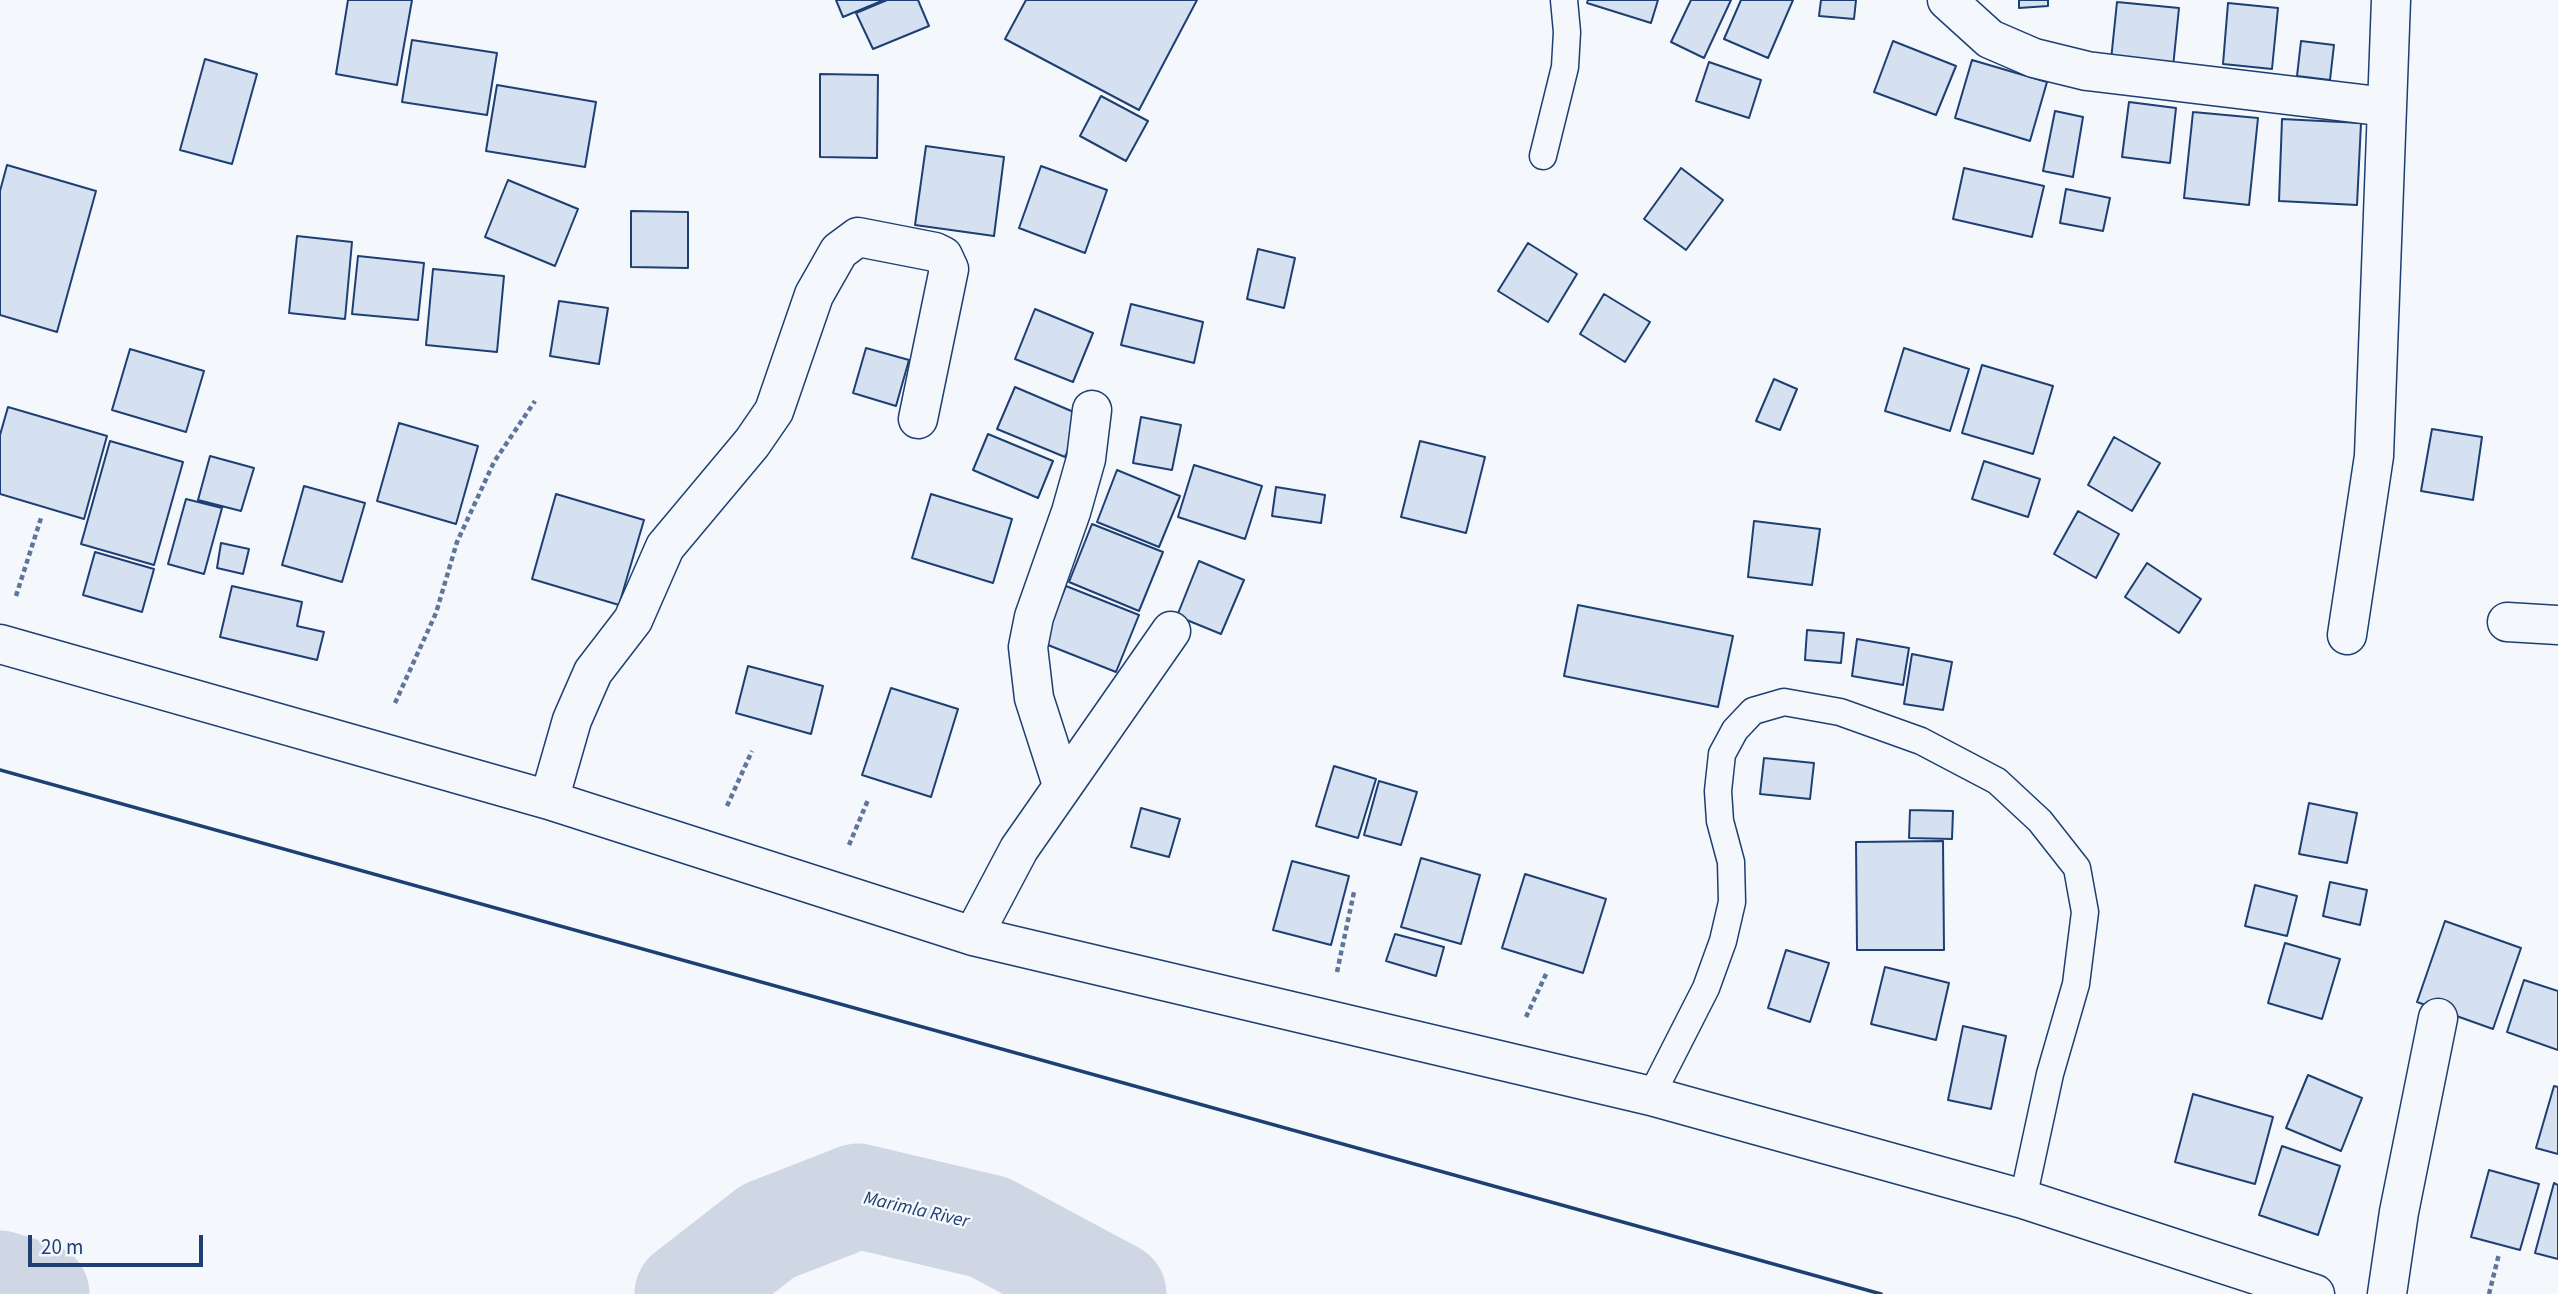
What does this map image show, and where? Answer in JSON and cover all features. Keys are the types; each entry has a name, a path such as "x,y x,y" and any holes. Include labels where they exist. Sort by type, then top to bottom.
{"street":[{"path":"1947,0 1990,39 2034,58 2087,71 2387,107"},
{"path":"2347,635 2374,456 2391,0"},
{"path":"549,800 572,720 593,672 633,620 665,547 752,443 774,411 814,295 839,251 858,237 935,252 943,256 949,269 918,419"},
{"path":"1062,785 1034,698 1028,647 1086,459 1091,410"},
{"path":"2507,622 2558,625"},
{"path":"973,936 1018,849 1171,631"},
{"path":"0,644 374,748 549,800 973,936 1651,1096 2023,1199 2315,1294"},
{"path":"2387,1294 2399,1212 2438,1018"}],"lane":[{"path":"1543,156 1565,67 1567,32 1564,0"},
{"path":"1651,1096 1706,988 1723,941 1732,902 1731,862 1720,821 1718,791 1722,754 1735,730 1753,711 1784,702 1840,712 1921,741 1997,781 2040,821 2077,868 2085,912 2076,984 2050,1074 2023,1199"}],"path":[{"path":"374,748 436,613 457,542 494,462 535,401"},
{"path":"0,644 41,518"},
{"path":"1327,1021 1354,892"},
{"path":"2489,1294 2499,1254"}],"building":[{"path":"348,0 412,0 397,85 336,74"},
{"path":"836,0 884,0 843,17"},
{"path":"887,0 918,0 929,26 873,49 856,13"},
{"path":"1026,0 1197,0 1139,110 1005,39"},
{"path":"1588,0 1658,0 1651,23 1587,3"},
{"path":"1691,0 1731,0 1704,58 1671,42"},
{"path":"1741,0 1793,0 1768,58 1724,39"},
{"path":"1821,0 1856,0 1854,19 1819,16"},
{"path":"2019,0 2048,0 2048,6 2019,8"},
{"path":"2117,2 2179,8 2173,67 2111,60"},
{"path":"2228,3 2278,8 2272,69 2223,64"},
{"path":"412,40 497,53 487,115 402,102"},
{"path":"1893,41 1956,66 1936,115 1874,92"},
{"path":"2301,41 2334,45 2330,80 2297,76"},
{"path":"205,59 257,74 232,164 180,150"},
{"path":"1972,60 2047,82 2030,141 1955,118"},
{"path":"1709,62 1761,80 1749,118 1696,101"},
{"path":"820,74 878,75 877,158 820,157"},
{"path":"497,85 596,102 585,167 486,151"},
{"path":"1101,96 1148,121 1126,161 1080,136"},
{"path":"2129,102 2176,108 2170,163 2122,157"},
{"path":"2055,111 2083,117 2073,177 2043,171"},
{"path":"2193,112 2258,118 2249,205 2184,198"},
{"path":"2282,119 2361,123 2357,205 2279,201"},
{"path":"926,146 1004,157 994,236 915,225"},
{"path":"7,165 96,191 57,332 0,315 0,191"},
{"path":"1041,166 1107,190 1085,253 1019,228"},
{"path":"1681,168 1723,200 1686,250 1644,219"},
{"path":"1964,168 2044,186 2032,237 1953,219"},
{"path":"508,180 578,209 555,266 485,237"},
{"path":"2066,189 2110,198 2103,231 2060,223"},
{"path":"631,211 688,212 688,268 631,267"},
{"path":"297,236 352,242 345,319 289,313"},
{"path":"1528,243 1577,274 1548,322 1498,291"},
{"path":"1258,249 1295,258 1284,308 1247,299"},
{"path":"358,256 424,263 418,320 352,314"},
{"path":"433,269 504,276 497,352 426,345"},
{"path":"1604,294 1650,322 1625,362 1580,334"},
{"path":"559,301 608,308 599,364 550,356"},
{"path":"1131,304 1203,322 1194,363 1121,345"},
{"path":"1035,309 1093,333 1073,382 1015,359"},
{"path":"866,348 909,360 896,406 853,393"},
{"path":"1904,348 1969,369 1950,431 1885,411"},
{"path":"130,349 204,371 186,432 112,410"},
{"path":"1982,365 2053,386 2033,454 1962,433"},
{"path":"1774,379 1797,389 1780,430 1756,421"},
{"path":"1015,387 1083,416 1065,457 997,429"},
{"path":"8,407 107,436 84,519 0,494 0,435"},
{"path":"1141,417 1181,425 1172,470 1133,463"},
{"path":"399,423 478,446 456,524 377,501"},
{"path":"2432,429 2482,437 2473,500 2421,491"},
{"path":"988,434 1053,461 1038,498 973,470"},
{"path":"2114,437 2160,463 2132,511 2088,485"},
{"path":"110,441 183,462 154,565 81,544"},
{"path":"1420,441 1485,457 1466,533 1401,517"},
{"path":"210,456 254,468 241,511 198,500"},
{"path":"1984,461 2040,479 2028,517 1972,499"},
{"path":"1194,465 1262,486 1245,539 1178,517"},
{"path":"1117,470 1180,496 1159,547 1097,522"},
{"path":"304,486 365,503 342,582 282,565"},
{"path":"1276,487 1325,495 1321,523 1272,516"},
{"path":"556,494 644,520 619,605 532,579"},
{"path":"931,494 1012,519 993,583 912,558"},
{"path":"186,499 222,508 204,574 168,564"},
{"path":"2078,511 2119,534 2096,578 2054,554"},
{"path":"1754,521 1820,529 1812,585 1748,577"},
{"path":"1092,524 1163,552 1139,611 1069,582"},
{"path":"221,543 249,549 243,574 217,568"},
{"path":"95,552 154,569 142,612 83,595"},
{"path":"1199,561 1244,580 1221,634 1177,616"},
{"path":"2147,563 2201,599 2179,633 2125,597"},
{"path":"232,586 302,602 297,626 324,632 317,660 220,637"},
{"path":"1066,586 1139,615 1116,672 1043,643"},
{"path":"1578,605 1733,636 1718,707 1564,676"},
{"path":"1807,630 1844,633 1841,663 1805,660"},
{"path":"1857,639 1909,648 1903,685 1852,676"},
{"path":"1912,654 1952,662 1943,710 1904,704"},
{"path":"748,666 823,686 811,734 736,713"},
{"path":"891,688 958,709 931,797 862,775"},
{"path":"1764,758 1814,763 1810,799 1760,794"},
{"path":"1334,766 1376,779 1358,838 1316,826"},
{"path":"1379,781 1417,792 1401,845 1364,835"},
{"path":"2309,803 2357,813 2347,863 2299,854"},
{"path":"1141,808 1180,819 1169,857 1131,847"},
{"path":"1910,810 1953,811 1952,839 1909,838"},
{"path":"1943,841 1944,950 1857,950 1856,842"},
{"path":"1421,858 1480,875 1461,944 1401,927"},
{"path":"1292,861 1349,876 1331,945 1273,930"},
{"path":"1525,874 1606,899 1583,973 1502,948"},
{"path":"2330,882 2367,890 2360,925 2323,916"},
{"path":"2255,885 2297,896 2287,936 2245,926"},
{"path":"2445,921 2521,948 2493,1029 2417,1002"},
{"path":"1395,934 1444,947 1436,976 1386,961"},
{"path":"2285,943 2340,959 2322,1019 2268,1003"},
{"path":"1786,950 1829,963 1810,1022 1768,1008"},
{"path":"1885,967 1949,983 1936,1040 1871,1024"},
{"path":"2524,980 2558,991 2558,1050 2507,1032"},
{"path":"1963,1026 2006,1036 1991,1109 1948,1100"},
{"path":"2308,1075 2362,1098 2341,1151 2286,1128"},
{"path":"2554,1086 2558,1087 2558,1154 2536,1148"},
{"path":"2193,1094 2273,1117 2255,1184 2175,1162"},
{"path":"2282,1146 2340,1166 2318,1235 2259,1215"},
{"path":"2489,1170 2539,1184 2520,1250 2471,1237"},
{"path":"2554,1183 2558,1185 2558,1259 2535,1253"}],"waterway":[{"name":"Marimla River","path":"687,1294 768,1231 858,1196 989,1227 1114,1294"},
{"name":"Marimla River","path":"0,1283 37,1294"}],"wall":[{"path":"0,770 1881,1294"}]}
